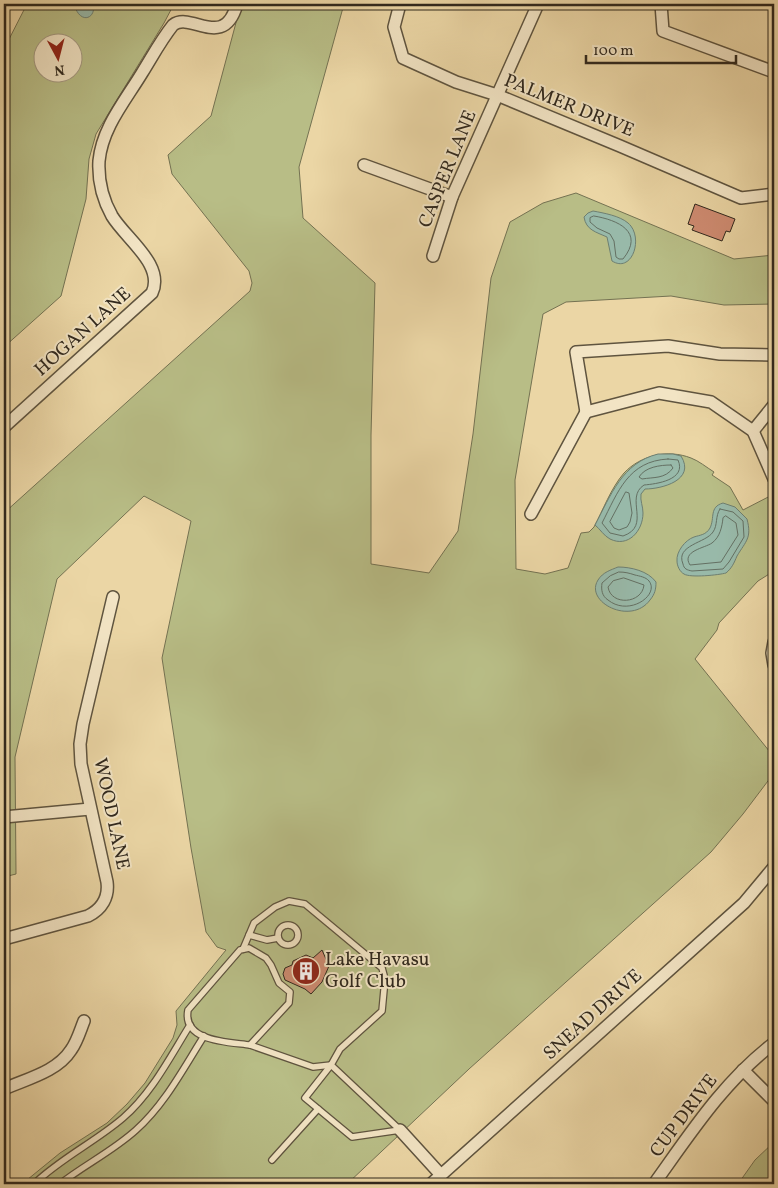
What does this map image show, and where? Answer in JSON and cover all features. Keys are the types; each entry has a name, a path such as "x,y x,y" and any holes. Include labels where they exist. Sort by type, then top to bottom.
{"street":[{"name":"HOGAN LANE","path":"4,427 151,295 155,281 152,268 116,223 105,202 99,163 103,140 113,119 171,27 181,15 204,28 218,27 231,18 237,4"},
{"name":"PALMER DRIVE","path":"400,4 394,27 403,58 456,82 497,95 741,198 774,194"},
{"name":"CASPER LANE","path":"433,256 452,197 538,4"},
{"path":"661,4 663,31 774,72"},
{"path":"364,165 452,197"},
{"path":"531,514 586,412 576,352 668,346 720,354 774,355"},
{"path":"586,412 659,393 711,402 753,431 774,479"},
{"path":"753,431 774,405"},
{"name":"WOOD LANE","path":"4,939 86,917 95,912 102,904 107,892 107,882 81,764 81,734 113,597"},
{"path":"774,642 772,653 774,665"},
{"path":"4,817 90,809"},
{"name":"SNEAD DRIVE","path":"431,1184 737,910 774,867"},
{"path":"4,1089 50,1069 61,1061 73,1048 84,1022"},
{"name":"CUP DRIVE","path":"654,1184 709,1107 743,1070 774,1043"},
{"path":"743,1070 774,1101"},
{"path":"400,1130 440,1175"}],"lane":[{"path":"400,1130 331,1065 313,1067 250,1045 210,1040 193,1030 190,1025 187,1014 188,1009 243,949 255,921 275,906 287,902 305,904 382,968 385,981 382,1011 340,1049 331,1065 305,1098 352,1137 400,1130"},
{"path":"249,935 266,940 278,938"},
{"path":"243,949 248,948 266,958 279,983 291,995 287,1006 250,1045"},
{"path":"34,1184 134,1108 153,1085 190,1025"},
{"path":"60,1184 122,1141 146,1120 167,1095 204,1036"},
{"path":"272,1160 318,1109"}],"green space":[{"path":"27,4 174,4 96,134 89,159 86,199 61,296 4,347 4,49"},
{"path":"241,4 344,4 299,167 303,218 375,283 371,435 371,564 429,573 458,531 473,434 491,278 510,222 543,203 576,193 734,259 774,255 774,304 724,305 671,296 566,302 543,314 515,480 516,569 545,574 568,568 581,533 589,532 594,527 619,479 638,462 655,455 682,455 697,461 714,472 712,475 730,487 743,510 774,494 774,571 758,581 719,623 717,630 695,659 774,757 774,773 711,852 469,1069 347,1184 22,1184 60,1153 107,1123 127,1104 145,1083 173,1038 177,1025 176,1011 226,950 217,947 206,932 162,658 191,521 144,496 57,579 15,757 16,874 4,877 4,513 250,291 252,283 249,271 172,174 168,155 211,116"},
{"path":"774,1142 774,1184 738,1184 755,1160"}],"water":[{"path":"74,4 93,4 93,13 87,18 84,17 80,15"},
{"path":"593,211 621,218 633,229 636,244 631,258 626,262 619,264 612,261 607,237 592,230 587,225 584,217"},
{"path":"658,454 681,456 684,471 681,477 668,485 645,489 641,494 642,520 637,532 623,541 610,539 595,525 612,492 626,473 635,465 646,458"},
{"path":"723,503 735,507 747,519 749,531 733,565 726,573 698,576 684,574 677,563 680,550 687,541 705,533 710,528 714,510"},
{"path":"618,567 639,570 649,575 656,582 653,596 642,608 622,611 603,603 598,596 595,588 600,577"}],"building":[{"path":"695,204 735,219 730,232 726,231 722,241 692,230 694,226 688,224"},
{"name":"Lake Havasu Golf Club","path":"322,950 329,966 322,982 311,994 305,989 285,980 283,974 285,968 292,965 293,961 306,955 313,958"}],"place":[{"name":"Lake Havasu Golf Club","path":"306,971"}]}
